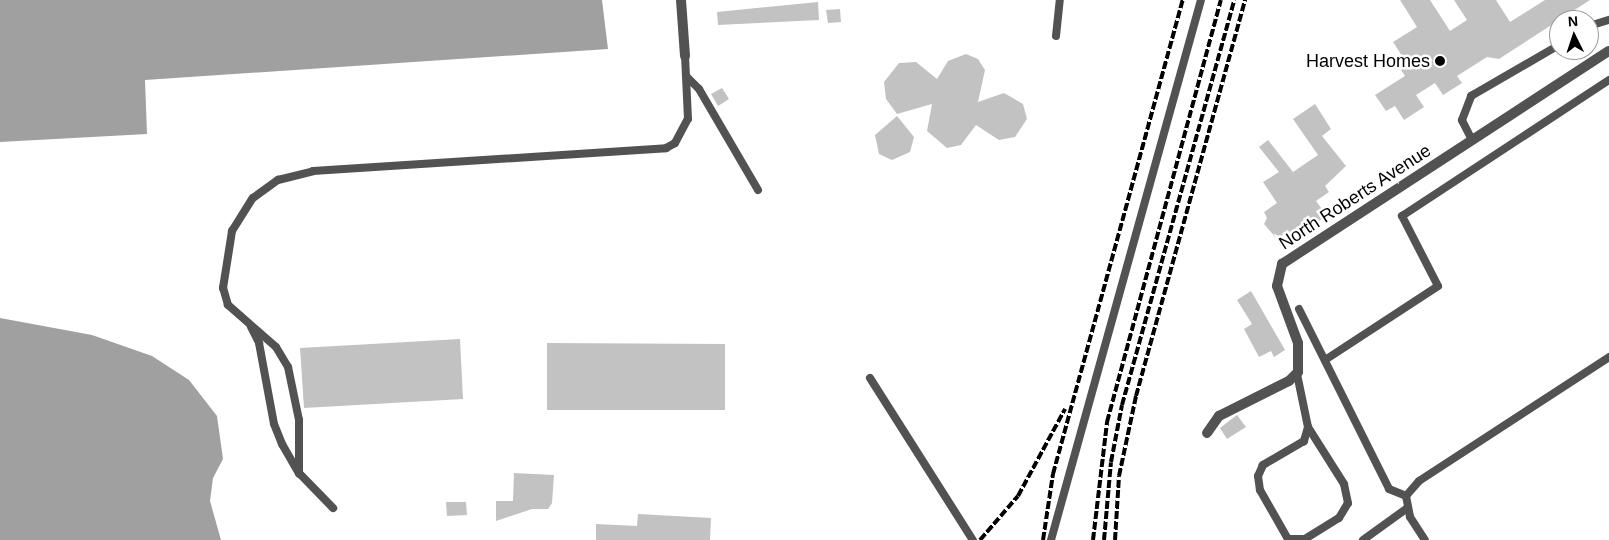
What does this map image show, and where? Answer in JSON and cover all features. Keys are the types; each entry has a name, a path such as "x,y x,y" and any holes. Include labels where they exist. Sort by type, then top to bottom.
{"street":[{"path":"681,0 685,56"},
{"name":"North Roberts Avenue","path":"1297,374 1298,343 1277,286 1282,264 1609,51"},
{"path":"1206,433 1219,416 1297,374"}],"lane":[{"path":"1056,36 1060,0"},
{"path":"1051,540 1201,0"},
{"path":"1472,140 1462,120 1471,96 1549,51"},
{"path":"299,474 296,387 276,347 250,325 224,297 227,248 241,213 278,180 313,171 666,148 679,137 688,119 685,56"},
{"path":"687,78 699,89 758,190"},
{"path":"1325,360 1438,286 1402,216 1609,80"},
{"path":"1299,309 1389,489 1406,496"},
{"path":"250,325 260,343 274,424 299,474 333,508"},
{"path":"1426,540 1406,509 1406,496 1418,482 1609,357"},
{"path":"1297,374 1308,427 1344,484 1348,503 1339,518 1305,539 1288,539 1260,490 1258,476 1262,465 1304,441 1308,427"},
{"path":"870,378 973,540"},
{"path":"1363,540 1406,509"}],"shaded area":[{"path":"0,0 602,0 608,49 145,80 147,134 0,142"},
{"path":"0,318 92,335 152,356 189,380 217,416 223,459 213,478 210,501 221,540 0,540"}],"building":[{"name":"Harvest Homes","path":"1400,0 1430,0 1450,31 1467,20 1454,0 1496,0 1510,22 1545,0 1590,0 1575,10 1549,10 1549,27 1499,59 1487,57 1457,76 1462,83 1443,95 1435,83 1416,95 1424,107 1404,120 1395,106 1386,111 1375,95 1405,76 1397,64 1404,59 1393,42 1417,27"},
{"path":"818,2 819,20 718,25 717,12"},
{"path":"840,9 841,22 828,23 826,10"},
{"path":"966,54 978,59 985,70 978,102 1004,93 1023,104 1027,119 1015,137 999,140 976,125 961,145 947,148 927,131 932,104 897,114 886,99 884,82 899,63 916,62 937,79 948,61"},
{"path":"722,88 729,99 718,106 711,94"},
{"path":"1315,104 1331,129 1322,136 1346,166 1325,186 1329,192 1316,201 1327,216 1289,239 1285,233 1277,239 1264,224 1267,218 1264,212 1277,203 1263,182 1279,172 1259,147 1268,140 1293,172 1318,155 1293,119"},
{"path":"897,116 914,137 910,152 892,160 879,154 875,135"},
{"path":"1251,291 1285,350 1274,357 1271,351 1259,357 1244,329 1252,324 1237,300"},
{"path":"460,339 463,399 304,408 300,348"},
{"path":"547,343 725,344 725,410 547,410"},
{"path":"1237,415 1246,427 1227,439 1220,428"},
{"path":"514,473 554,475 552,503 548,509 532,509 496,521 496,501 513,501"},
{"path":"446,502 466,502 467,515 447,516"},
{"path":"638,514 711,518 710,540 596,540 596,524 637,526"}],"railway":[{"path":"1043,540 1053,474 1183,0"},
{"path":"1093,540 1107,422 1221,0"},
{"path":"1104,540 1111,462 1122,405 1234,0"},
{"path":"1115,540 1119,476 1136,396 1245,0"},
{"path":"980,540 1018,496 1065,409"}],"place":[{"name":"Harvest Homes","path":"1440,61"}]}
